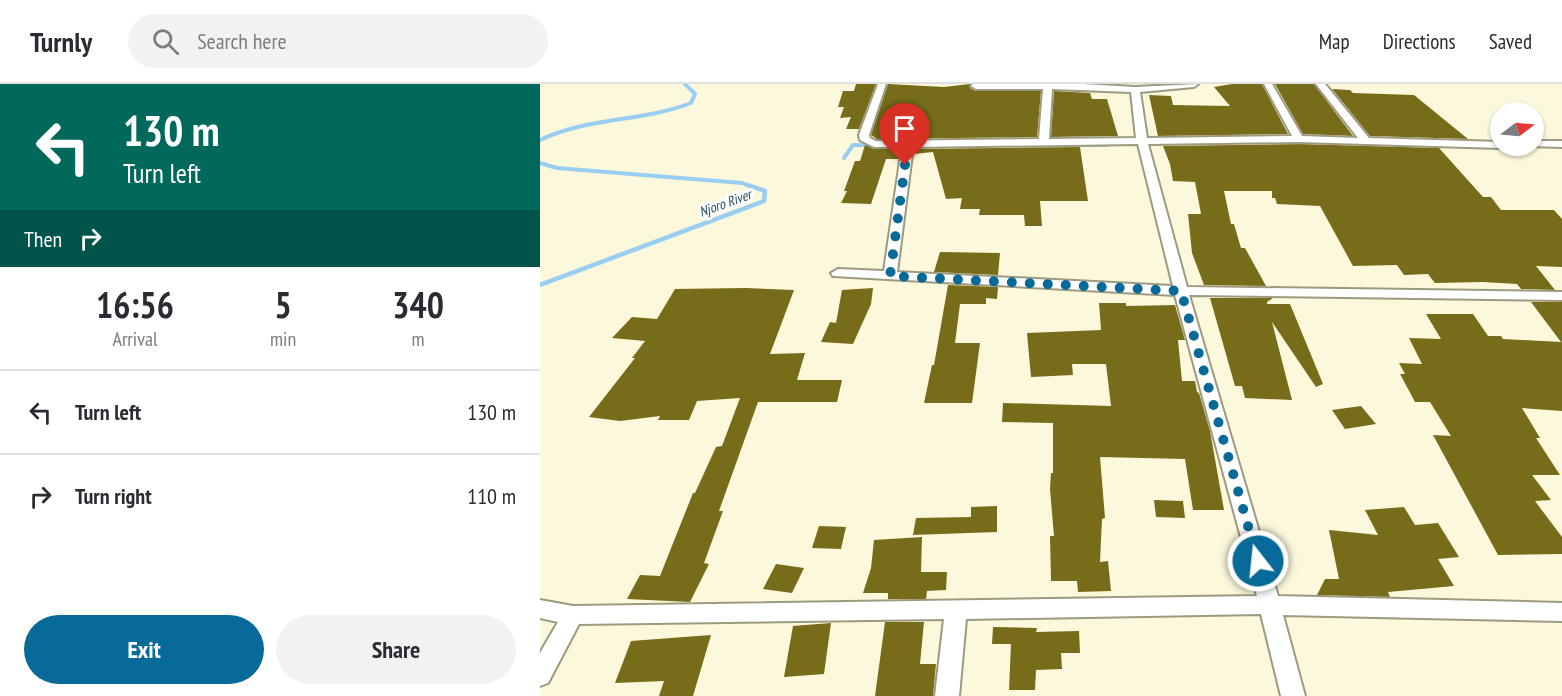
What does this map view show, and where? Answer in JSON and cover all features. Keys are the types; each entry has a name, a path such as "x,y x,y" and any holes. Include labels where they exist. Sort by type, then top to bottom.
{"street":[{"path":"882,84 866,126 865,140 874,144 1299,139 1490,145"},
{"path":"976,86 1136,90 1194,84"},
{"path":"1268,84 1299,139"},
{"path":"1320,84 1365,140"},
{"path":"1044,141 1048,86"},
{"path":"1136,90 1142,141 1293,696"},
{"path":"890,276 908,142"},
{"path":"1544,144 1562,144"},
{"path":"838,273 1181,291 1562,296"},
{"path":"540,609 573,615 1270,605 1562,612"},
{"path":"947,696 956,610"},
{"path":"540,675 573,615"}],"building":[{"path":"856,84 876,84 859,129 846,129 851,117 840,118 844,107 838,107 843,91 854,91"},
{"path":"888,84 944,87 970,84 970,88 976,91 1041,91 1037,137 877,139 871,135"},
{"path":"1232,84 1262,84 1288,134 1158,136 1149,95 1171,96 1173,105 1230,106 1214,87"},
{"path":"1275,84 1314,84 1353,136 1303,134"},
{"path":"1332,89 1350,90 1353,93 1414,95 1468,139 1370,136"},
{"path":"1054,91 1090,93 1092,99 1107,99 1118,136 1051,137"},
{"path":"1299,144 1439,148 1483,197 1491,197 1501,210 1554,210 1562,219 1562,267 1536,266 1555,290 1521,289 1517,284 1483,282 1435,283 1428,274 1404,275 1397,265 1353,266 1320,206 1277,204 1275,198 1272,198 1272,191 1224,191 1231,224 1234,224 1241,248 1245,248 1266,286 1204,285 1192,253 1188,214 1201,214 1195,182 1173,181 1163,146"},
{"path":"865,145 874,149 899,149 898,159 886,159 871,204 841,203 847,191 844,191 855,161 860,161"},
{"path":"1080,147 1088,201 1040,201 1042,226 1025,226 1024,215 979,215 980,209 960,209 962,198 946,199 933,152 914,154 915,149"},
{"path":"940,252 1000,253 998,275 934,272"},
{"path":"948,285 998,287 997,299 986,298 986,304 960,304 955,343 980,343 972,403 924,403 932,365 934,365"},
{"path":"873,288 871,304 853,344 821,342 830,322 836,323 842,290"},
{"path":"675,289 794,290 770,354 805,353 797,380 842,380 837,402 758,402 719,511 723,511 704,563 709,564 690,602 627,599 640,575 660,576 693,493 716,447 722,446 740,398 697,401 689,420 658,420 660,416 620,421 589,417 635,358 632,358 645,341 612,338 632,317 657,319"},
{"path":"1210,298 1273,298 1267,304 1290,304 1323,384 1316,387 1272,322 1292,400 1245,398 1242,386 1235,386"},
{"path":"1531,302 1562,302 1562,411 1522,408 1540,438 1536,438 1560,475 1532,475 1551,500 1535,501 1562,537 1562,554 1498,555 1433,435 1451,436 1430,402 1415,402 1400,374 1405,374 1399,363 1422,364 1409,338 1441,339 1426,314 1473,314 1488,336 1561,342"},
{"path":"1099,303 1126,303 1126,306 1175,305 1185,340 1178,340 1182,381 1195,381 1199,393 1210,431 1224,510 1193,510 1185,459 1100,457 1105,518 1102,519 1100,562 1108,561 1111,591 1078,592 1077,581 1051,581 1050,536 1054,536 1050,489 1051,473 1053,473 1053,423 1002,422 1003,403 1111,406 1106,364 1072,364 1073,375 1031,377 1027,333 1101,330"},
{"path":"1361,406 1376,424 1345,429 1332,410"},
{"path":"1154,500 1183,501 1185,518 1156,517"},
{"path":"997,506 997,532 913,535 916,518 971,517 971,507"},
{"path":"1404,507 1415,525 1438,523 1459,557 1438,559 1454,586 1388,592 1390,597 1317,595 1325,579 1339,579 1329,530 1378,535 1365,510"},
{"path":"819,526 846,527 841,549 812,548"},
{"path":"922,537 921,572 947,572 946,590 927,591 926,599 888,599 888,593 863,593 871,568 874,540"},
{"path":"776,564 804,568 792,593 763,589"},
{"path":"885,622 924,622 920,664 936,664 933,696 875,696"},
{"path":"831,623 824,674 784,677 793,626"},
{"path":"993,627 1037,628 1036,632 1079,631 1080,653 1061,653 1062,669 1036,670 1035,690 1009,690 1011,644 992,644"},
{"path":"711,635 693,696 659,696 664,681 615,683 631,641"}],"waterway":[{"name":"Njoro River","path":"540,140 577,127 653,114 691,103 695,94 685,84"},
{"path":"844,158 853,145 876,145"},
{"path":"1078,145 1107,145"},
{"name":"Njoro River","path":"540,163 557,168 742,183 752,187"},
{"name":"Njoro River","path":"540,285 764,201 765,191 748,185"}],"route":[{"path":"905,165 890,276 1181,291 1258,561"}]}
